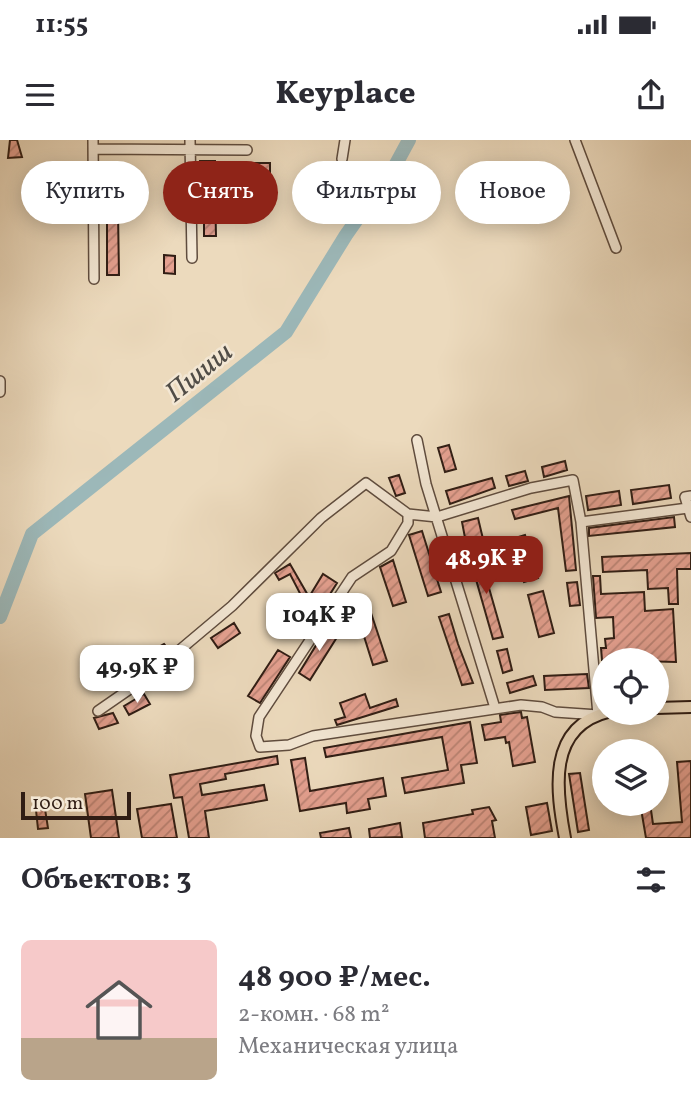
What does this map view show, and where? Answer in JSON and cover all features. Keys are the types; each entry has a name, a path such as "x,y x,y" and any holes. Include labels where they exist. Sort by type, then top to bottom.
{"main road":[{"path":"669,708 691,707"},
{"path":"565,838 556,772 565,747 580,727 592,720"}],"street":[{"path":"342,159 345,140"},
{"path":"575,140 616,248"},
{"path":"94,279 93,144 190,145 247,150"},
{"path":"190,145 192,258"},
{"path":"0,381 0,392"},
{"path":"417,440 437,517 495,708"},
{"path":"98,711 150,675 222,615 321,518 366,483 408,514 437,517 531,488 573,480 582,522 596,648"},
{"path":"582,522 690,513 688,497"},
{"path":"408,514 408,523 391,551 352,577 259,717 256,736 260,747 521,705 542,707 555,712 592,713"}],"building":[{"path":"10,140 17,140 22,157 8,158"},
{"path":"107,224 118,224 119,275 107,275"},
{"path":"204,224 216,224 216,236 204,236"},
{"path":"164,255 175,256 175,274 164,273"},
{"path":"449,445 456,469 445,472 438,448"},
{"path":"565,461 567,470 544,477 542,467"},
{"path":"525,471 528,481 509,486 506,476"},
{"path":"399,475 405,493 396,496 389,478"},
{"path":"492,478 495,488 450,504 446,491"},
{"path":"669,485 671,498 633,504 631,490"},
{"path":"619,491 621,505 588,510 586,496"},
{"path":"569,496 576,570 566,571 558,508 515,519 512,510"},
{"path":"674,517 675,527 589,536 589,528"},
{"path":"478,518 483,539 466,543 462,522"},
{"path":"422,531 441,592 428,596 409,535"},
{"path":"525,535 538,578 524,582 512,539"},
{"path":"479,553 503,637 493,639 469,555"},
{"path":"691,553 691,569 677,569 678,604 669,604 668,588 648,589 647,570 603,572 602,557"},
{"path":"393,560 406,602 393,606 380,567"},
{"path":"290,564 309,597 323,574 337,583 308,629 294,620 305,603 290,574 279,580 275,573"},
{"path":"593,576 600,576 601,594 644,592 645,611 673,609 676,662 669,662 669,648 606,648 605,639 614,638 613,617 596,618"},
{"path":"577,582 580,605 570,606 567,583"},
{"path":"543,591 554,633 539,637 528,595"},
{"path":"370,610 387,661 373,665 357,614"},
{"path":"449,614 473,683 462,685 439,617"},
{"path":"234,623 240,633 218,648 211,638"},
{"path":"328,626 339,634 310,680 299,673"},
{"path":"164,644 169,650 151,665 144,655"},
{"path":"507,649 512,670 503,673 497,651"},
{"path":"278,650 290,657 260,703 248,696"},
{"path":"587,674 589,688 545,690 544,676"},
{"path":"533,676 536,685 510,693 507,683"},
{"path":"144,694 150,704 129,715 124,706"},
{"path":"365,694 370,708 396,699 398,706 337,725 335,720 345,717 340,703"},
{"path":"521,712 522,718 527,717 535,762 513,766 509,742 506,743 505,737 485,740 482,725 501,722 500,715"},
{"path":"113,713 118,723 99,729 94,718"},
{"path":"470,722 477,763 461,765 464,783 405,793 402,778 448,770 442,737 326,757 324,748"},
{"path":"277,756 278,764 225,774 226,779 200,784 202,795 264,785 267,800 205,811 209,838 189,838 182,797 174,798 170,775"},
{"path":"305,758 310,791 383,778 386,796 368,799 370,809 347,813 346,803 300,811 291,760"},
{"path":"691,761 691,838 646,838 642,816 652,816 653,824 682,822 677,762"},
{"path":"580,773 589,830 578,832 569,774"},
{"path":"112,790 119,838 91,838 85,794"},
{"path":"547,803 552,831 531,835 526,807"},
{"path":"171,804 177,838 142,838 137,809"},
{"path":"489,807 496,820 492,821 495,838 425,838 423,823 473,814 472,810"},
{"path":"45,809 48,828 38,829 36,810"},
{"path":"400,823 402,837 370,838 369,829"},
{"path":"349,828 351,838 321,838 320,833"}],"waterway":[{"name":"Пшиш","path":"0,617 32,534 286,332 409,140"}]}
